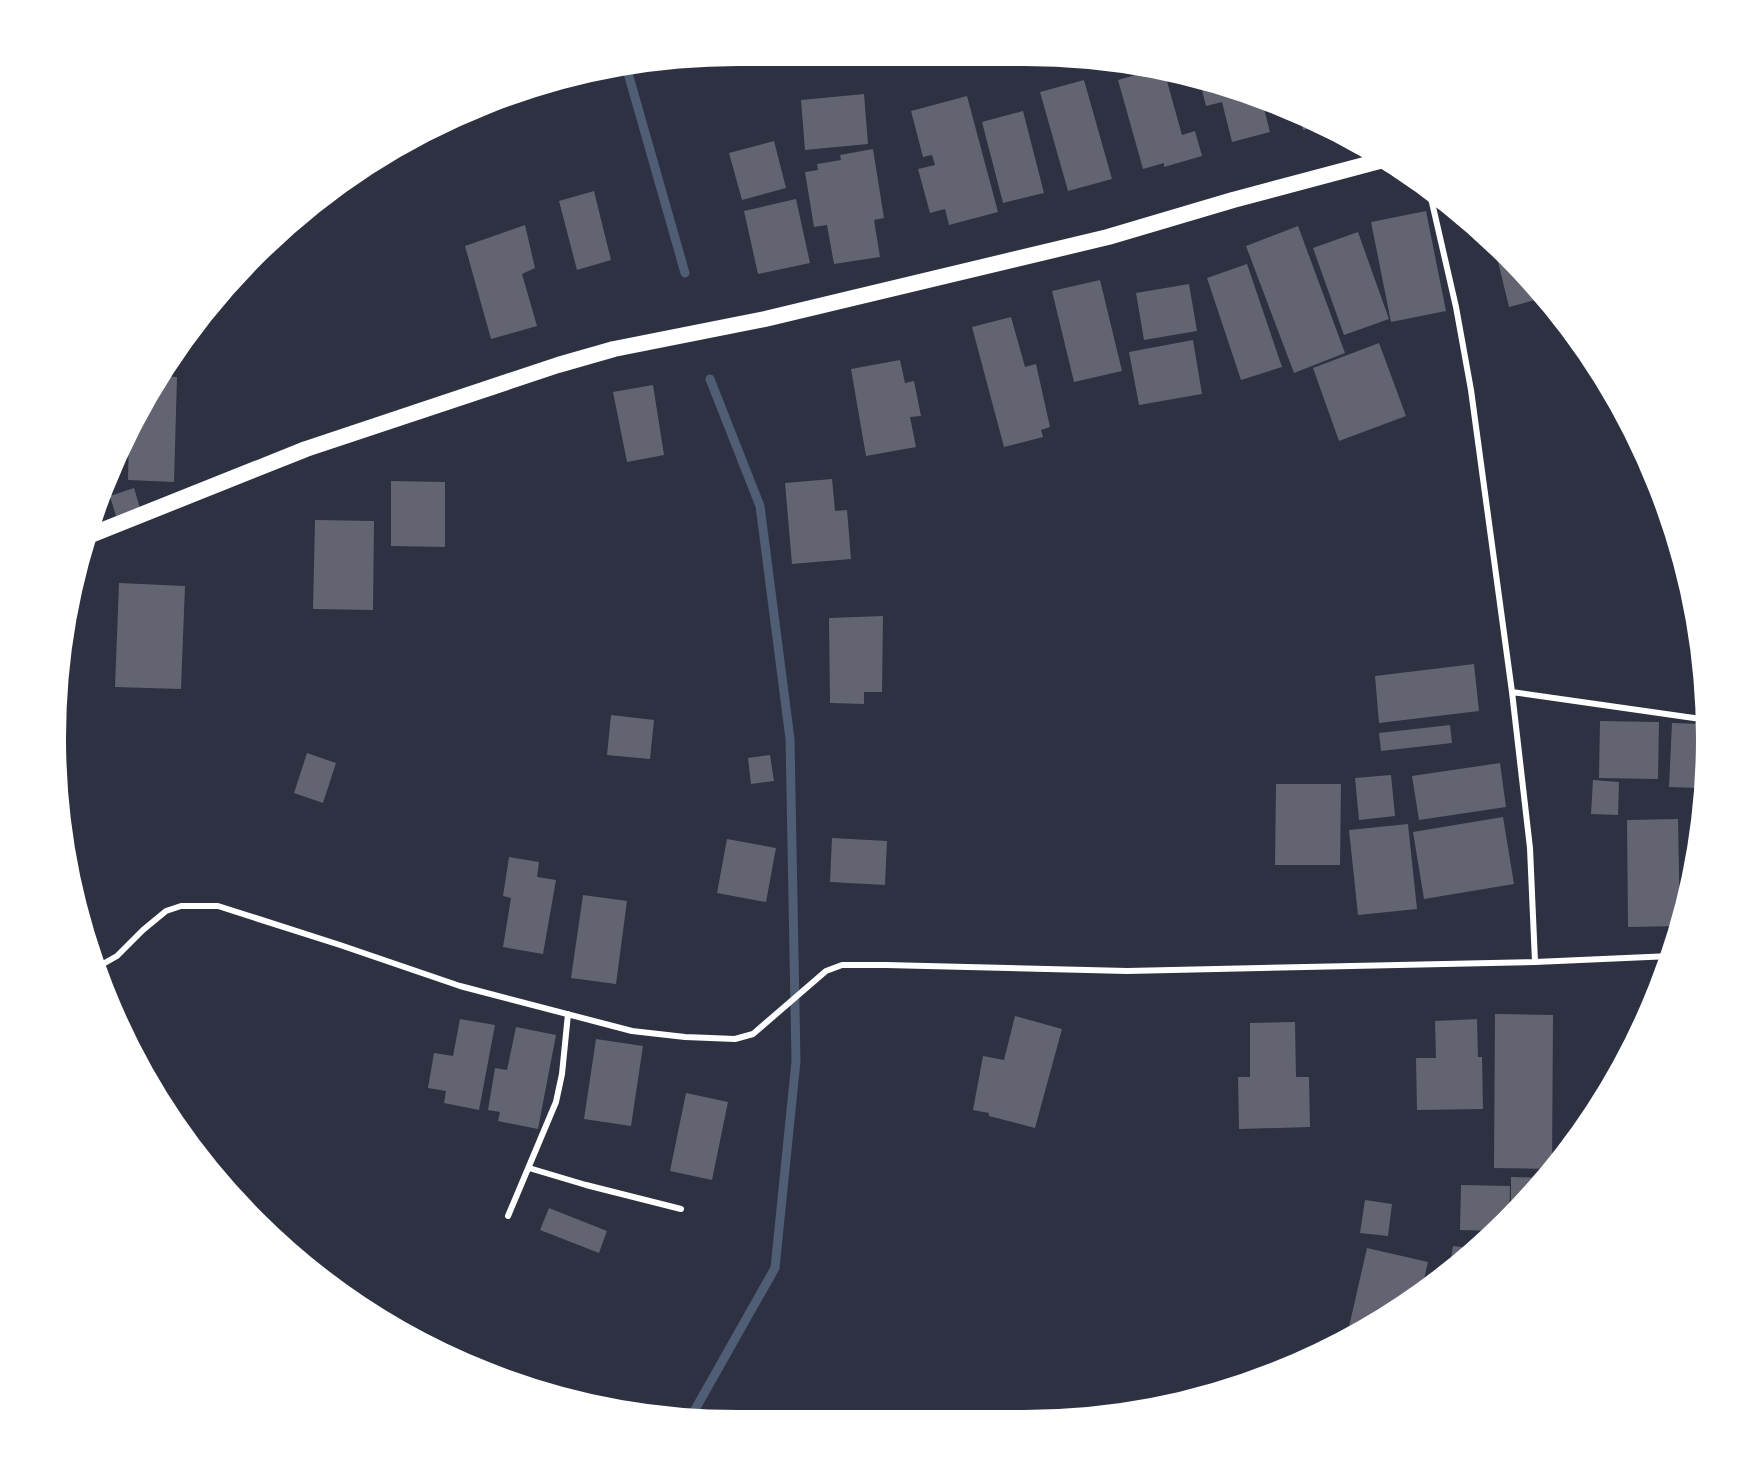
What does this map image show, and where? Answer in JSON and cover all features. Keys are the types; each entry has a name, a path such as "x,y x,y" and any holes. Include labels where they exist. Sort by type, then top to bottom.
{"highway":[{"path":"93,534 306,449 558,365 614,349 765,319 1108,237 1233,200 1377,162"}],"street":[{"path":"1431,198 1456,307 1471,390 1512,692 1530,848 1535,962"},
{"path":"1512,692 1699,719"},
{"path":"101,965 117,956 166,911 181,906 218,906 460,986 568,1014 643,1033 735,1039 753,1034 825,970 842,965 886,964 1127,971 1535,962 1663,956"},
{"path":"508,1216 559,1091 568,1014"},
{"path":"528,1167 586,1185 681,1209"}],"building":[{"path":"1145,72 1166,77 1182,135 1195,131 1202,156 1164,167 1164,163 1143,169 1118,80"},
{"path":"1084,80 1112,179 1068,191 1040,92"},
{"path":"1201,86 1263,106 1270,132 1232,142 1222,102 1206,106"},
{"path":"864,94 868,144 805,150 801,100"},
{"path":"967,96 998,212 949,225 945,209 930,213 918,169 935,165 932,155 923,157 911,111"},
{"path":"1023,111 1044,193 1003,203 982,122"},
{"path":"1301,121 1314,127 1303,130"},
{"path":"774,141 786,188 742,200 729,153"},
{"path":"873,149 884,218 874,220 880,257 834,264 827,225 814,227 805,172 818,170 817,164 841,160 840,155"},
{"path":"594,191 611,260 577,270 559,201"},
{"path":"796,199 810,263 758,274 744,211"},
{"path":"1426,211 1446,311 1391,322 1371,222"},
{"path":"525,225 535,268 522,274 537,326 491,339 465,246"},
{"path":"1298,226 1345,353 1294,373 1246,246"},
{"path":"1358,232 1389,319 1344,335 1313,248"},
{"path":"1496,254 1538,299 1509,307"},
{"path":"1247,264 1282,367 1241,380 1207,278"},
{"path":"1100,280 1122,371 1074,382 1052,291"},
{"path":"1189,284 1197,331 1144,340 1136,293"},
{"path":"1011,317 1025,367 1036,364 1050,427 1041,430 1043,437 1004,447 972,327"},
{"path":"1193,340 1202,394 1139,405 1129,352"},
{"path":"1379,343 1406,416 1339,441 1313,368"},
{"path":"900,360 905,383 914,381 921,416 910,417 916,447 866,456 851,369"},
{"path":"166,376 177,377 174,482 128,480 129,444 131,439"},
{"path":"653,385 664,455 627,462 613,392"},
{"path":"832,479 835,511 847,510 851,559 792,564 785,483"},
{"path":"391,481 445,482 445,547 391,546"},
{"path":"134,488 140,508 116,516 110,496"},
{"path":"315,520 374,521 373,610 313,609"},
{"path":"119,583 185,586 181,689 115,687"},
{"path":"76,597 75,616 72,616"},
{"path":"883,616 882,692 864,692 864,704 830,703 829,618"},
{"path":"1474,664 1479,711 1379,723 1375,676"},
{"path":"611,715 654,720 650,759 607,755"},
{"path":"1600,721 1659,722 1658,779 1599,778"},
{"path":"1672,723 1699,724 1697,788 1669,787"},
{"path":"1450,725 1452,743 1381,751 1379,733"},
{"path":"307,753 336,763 323,803 294,793"},
{"path":"770,755 774,781 751,784 748,758"},
{"path":"1500,763 1506,807 1419,820 1412,776"},
{"path":"1391,775 1395,816 1359,820 1355,778"},
{"path":"1593,780 1619,782 1618,815 1591,814"},
{"path":"1276,784 1341,784 1340,865 1275,865"},
{"path":"1694,797 1697,797 1695,816"},
{"path":"1503,817 1514,884 1424,899 1413,832"},
{"path":"1678,819 1679,898 1672,926 1628,927 1627,820"},
{"path":"1408,824 1417,909 1358,915 1349,830"},
{"path":"832,838 887,841 885,885 830,882"},
{"path":"727,839 776,848 766,902 717,893"},
{"path":"509,857 539,862 537,877 556,880 543,954 503,947 511,898 503,896"},
{"path":"583,895 627,901 616,984 571,978"},
{"path":"1495,1014 1553,1015 1552,1159 1544,1169 1494,1168"},
{"path":"1015,1016 1062,1029 1035,1128 973,1110 983,1056 1004,1060"},
{"path":"460,1019 495,1025 479,1110 444,1103 446,1091 428,1088 434,1053 453,1056"},
{"path":"1477,1019 1478,1057 1482,1057 1483,1109 1417,1110 1416,1058 1436,1058 1435,1021"},
{"path":"1295,1022 1296,1077 1309,1077 1310,1127 1239,1129 1238,1077 1250,1077 1250,1023"},
{"path":"516,1027 556,1035 538,1129 498,1121 500,1112 488,1110 495,1068 507,1070"},
{"path":"596,1039 643,1046 631,1126 584,1119"},
{"path":"686,1093 728,1102 712,1180 670,1171"},
{"path":"1511,1177 1536,1178 1532,1183 1511,1206"},
{"path":"1461,1185 1510,1186 1509,1208 1486,1231 1460,1230"},
{"path":"1365,1200 1392,1204 1388,1236 1360,1233"},
{"path":"549,1208 607,1231 599,1253 540,1230"},
{"path":"1453,1246 1467,1248 1451,1261"},
{"path":"1367,1248 1428,1262 1423,1283 1399,1300 1348,1330"}],"waterway":[{"path":"627,71 685,273"},
{"path":"694,1412 775,1268 796,1061 790,739 760,506 710,379"}]}
